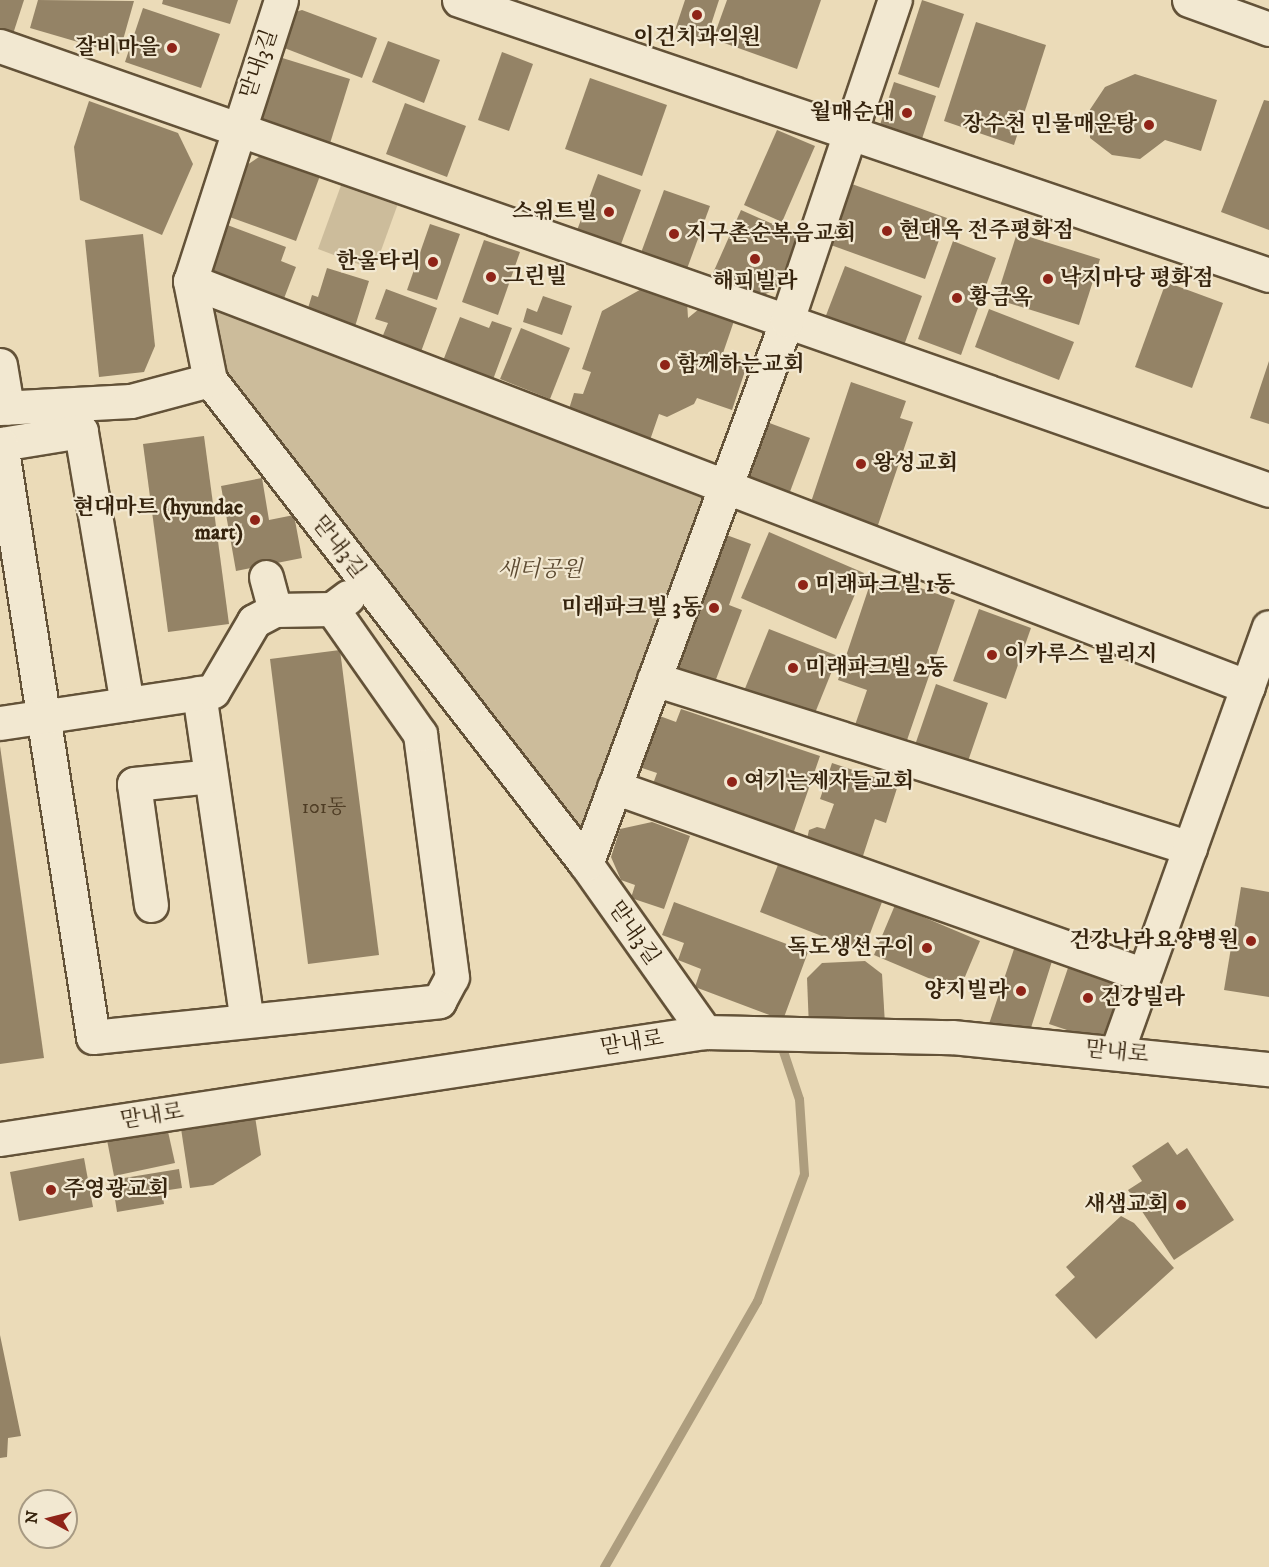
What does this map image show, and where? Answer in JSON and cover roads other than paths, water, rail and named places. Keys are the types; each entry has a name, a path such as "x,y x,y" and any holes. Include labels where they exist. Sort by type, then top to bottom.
{"street":[{"name":"맏내3길","path":"281,0 237,128 190,281 210,380 586,864 705,1032"},
{"path":"459,0 850,135 1269,275"},
{"path":"586,864 787,320 895,0"},
{"path":"1189,0 1269,29"},
{"path":"0,46 1269,490"},
{"path":"190,281 1248,687"},
{"path":"0,365 4,407 131,401 210,380"},
{"path":"127,704 81,432 1,444 41,717 93,1037 439,1001 452,977 420,734 332,609"},
{"path":"266,577 275,610"},
{"path":"0,723 213,691 254,621 275,610 332,609 367,582"},
{"path":"1117,1051 1269,627"},
{"path":"654,679 1190,848"},
{"path":"199,693 247,1021"},
{"path":"150,905 134,784 211,776"},
{"path":"614,787 1144,975"},
{"name":"맏내로","path":"0,1139 705,1032 952,1037 1117,1051 1269,1069"}],"waterway":[{"path":"604,1567 757,1301 804,1174 799,1099 779,1039"}],"place":[{"name":"이건치과의원","path":"697,15"},
{"name":"잘비마을","path":"172,48"},
{"name":"월매순대","path":"907,113"},
{"name":"장수천 민물매운탕","path":"1149,125"},
{"name":"스위트빌","path":"609,212"},
{"name":"현대옥 전주평화점","path":"887,231"},
{"name":"지구촌순복음교회","path":"674,234"},
{"name":"해피빌라","path":"755,259"},
{"name":"한울타리","path":"433,262"},
{"name":"그린빌","path":"491,277"},
{"name":"낙지마당 평화점","path":"1048,279"},
{"name":"황금옥","path":"957,298"},
{"name":"함께하는교회","path":"665,365"},
{"name":"왕성교회","path":"861,464"},
{"name":"현대마트 (hyundae mart)","path":"255,520"},
{"name":"미래파크빌 1동","path":"803,585"},
{"name":"미래파크빌 3동","path":"714,608"},
{"name":"이카루스 빌리지","path":"992,655"},
{"name":"미래파크빌 2동","path":"793,668"},
{"name":"여기는제자들교회","path":"732,782"},
{"name":"건강나라요양병원","path":"1251,941"},
{"name":"독도생선구이","path":"927,948"},
{"name":"양지빌라","path":"1021,991"},
{"name":"건강빌라","path":"1088,998"},
{"name":"주영광교회","path":"51,1190"},
{"name":"새샘교회","path":"1181,1205"}],"park label":[{"name":"새터공원","path":"540,570"}]}
